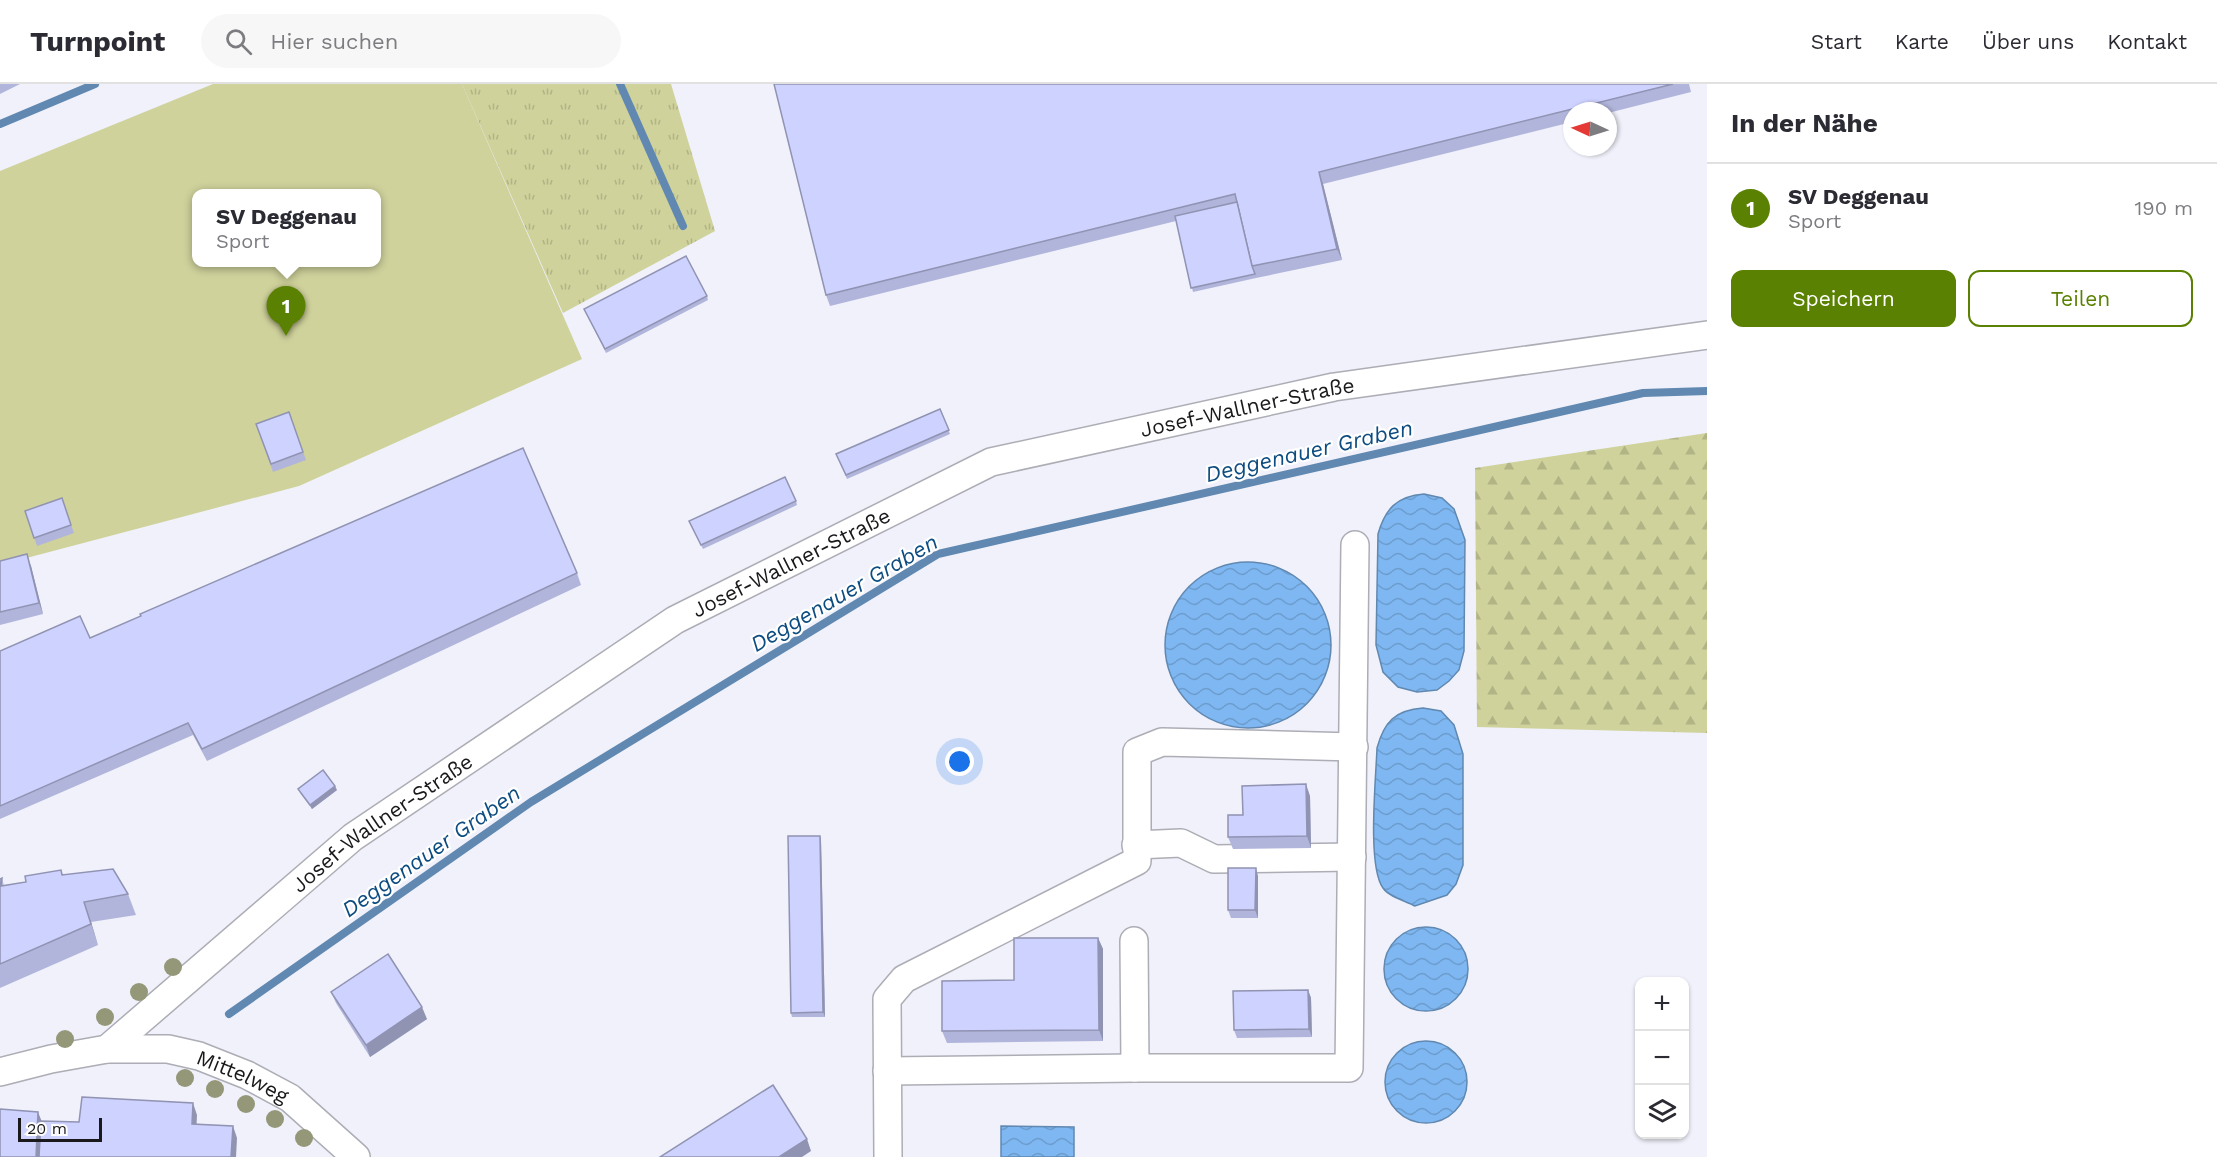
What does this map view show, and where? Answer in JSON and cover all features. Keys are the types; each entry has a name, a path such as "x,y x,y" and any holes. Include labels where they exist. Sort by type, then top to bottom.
{"street":[{"name":"Josef-Wallner-Straße","path":"107,1049 353,837 675,620 991,462 1334,387 1707,335"},
{"path":"887,1071 1349,1068 1355,545"},
{"path":"888,1157 887,999 904,979 1137,861 1137,752 1162,742 1354,747"},
{"path":"1136,845 1181,843 1214,859 1352,857"},
{"path":"1134,941 1135,1068"},
{"path":"0,1072 51,1059 107,1049"},
{"name":"Mittelweg","path":"107,1049 168,1049 199,1056 247,1075 290,1098 356,1157"}],"green space":[{"path":"213,84 462,84 582,359 299,486 0,565 0,171"},
{"path":"462,84 671,84 715,231 563,313"},
{"path":"1707,433 1707,733 1477,727 1475,468"}],"water":[{"path":"1424,494 1442,498 1454,509 1465,540 1464,651 1459,670 1449,681 1437,690 1417,692 1398,687 1383,672 1376,645 1378,534 1384,517 1393,505 1406,498"},
{"path":"1248,562 1264,563 1280,568 1307,586 1325,613 1330,629 1330,661 1325,677 1307,704 1280,722 1264,727 1248,728 1232,727 1216,722 1189,704 1171,677 1166,661 1165,645 1166,629 1171,613 1189,586 1216,568 1232,563"},
{"path":"1423,708 1441,711 1454,725 1463,754 1463,865 1456,884 1447,895 1415,906 1386,891 1378,877 1374,842 1374,800 1377,748 1383,731 1387,724 1398,715 1405,711"},
{"path":"1426,927 1442,930 1456,939 1465,953 1468,969 1465,985 1456,999 1442,1008 1426,1011 1410,1008 1396,999 1387,985 1384,969 1387,953 1396,939 1410,930"},
{"path":"1426,1041 1442,1044 1455,1053 1464,1066 1467,1082 1464,1098 1455,1111 1442,1120 1426,1123 1410,1120 1397,1111 1388,1098 1385,1082 1388,1066 1397,1053 1410,1044"},
{"path":"1001,1126 1074,1127 1074,1157 1001,1157"}],"building":[{"path":"774,84 1673,84 1601,102 1563,102 1563,111 1319,172 1337,249 1252,266 1235,194 826,295"},
{"path":"1237,202 1255,274 1191,288 1175,216"},
{"path":"686,256 707,296 605,349 584,309"},
{"path":"940,409 949,430 846,475 836,454"},
{"path":"289,412 303,452 271,464 256,424"},
{"path":"523,448 577,573 202,749 188,723 0,806 0,651 80,616 90,638 141,616 140,614"},
{"path":"785,477 796,501 701,545 689,521"},
{"path":"62,498 71,525 34,538 25,511"},
{"path":"27,554 39,603 0,612 0,561"},
{"path":"323,770 335,786 310,805 298,789"},
{"path":"1306,784 1307,836 1228,837 1228,815 1243,815 1242,786"},
{"path":"788,836 820,836 823,1012 791,1013"},
{"path":"1228,868 1256,868 1255,910 1228,910"},
{"path":"113,869 128,894 84,902 91,924 0,964 0,879 2,878 1,886 26,882 25,876 61,870 62,875"},
{"path":"1014,938 1098,938 1099,1030 942,1031 942,981 1014,980"},
{"path":"388,954 422,1007 366,1045 331,992"},
{"path":"1308,990 1309,1029 1234,1030 1233,991"},
{"path":"773,1085 807,1139 779,1157 660,1157"},
{"path":"82,1097 193,1103 192,1124 233,1126 231,1157 39,1157 41,1121 79,1122"},
{"path":"0,1109 38,1112 36,1157 0,1157"}],"waterway":[{"path":"0,124 95,84"},
{"path":"620,84 683,226"},
{"name":"Deggenauer Graben","path":"229,1014 531,802 938,554 1643,393 1707,391"}],"place":[{"name":"SV Deggenau","path":"286,336"}]}
